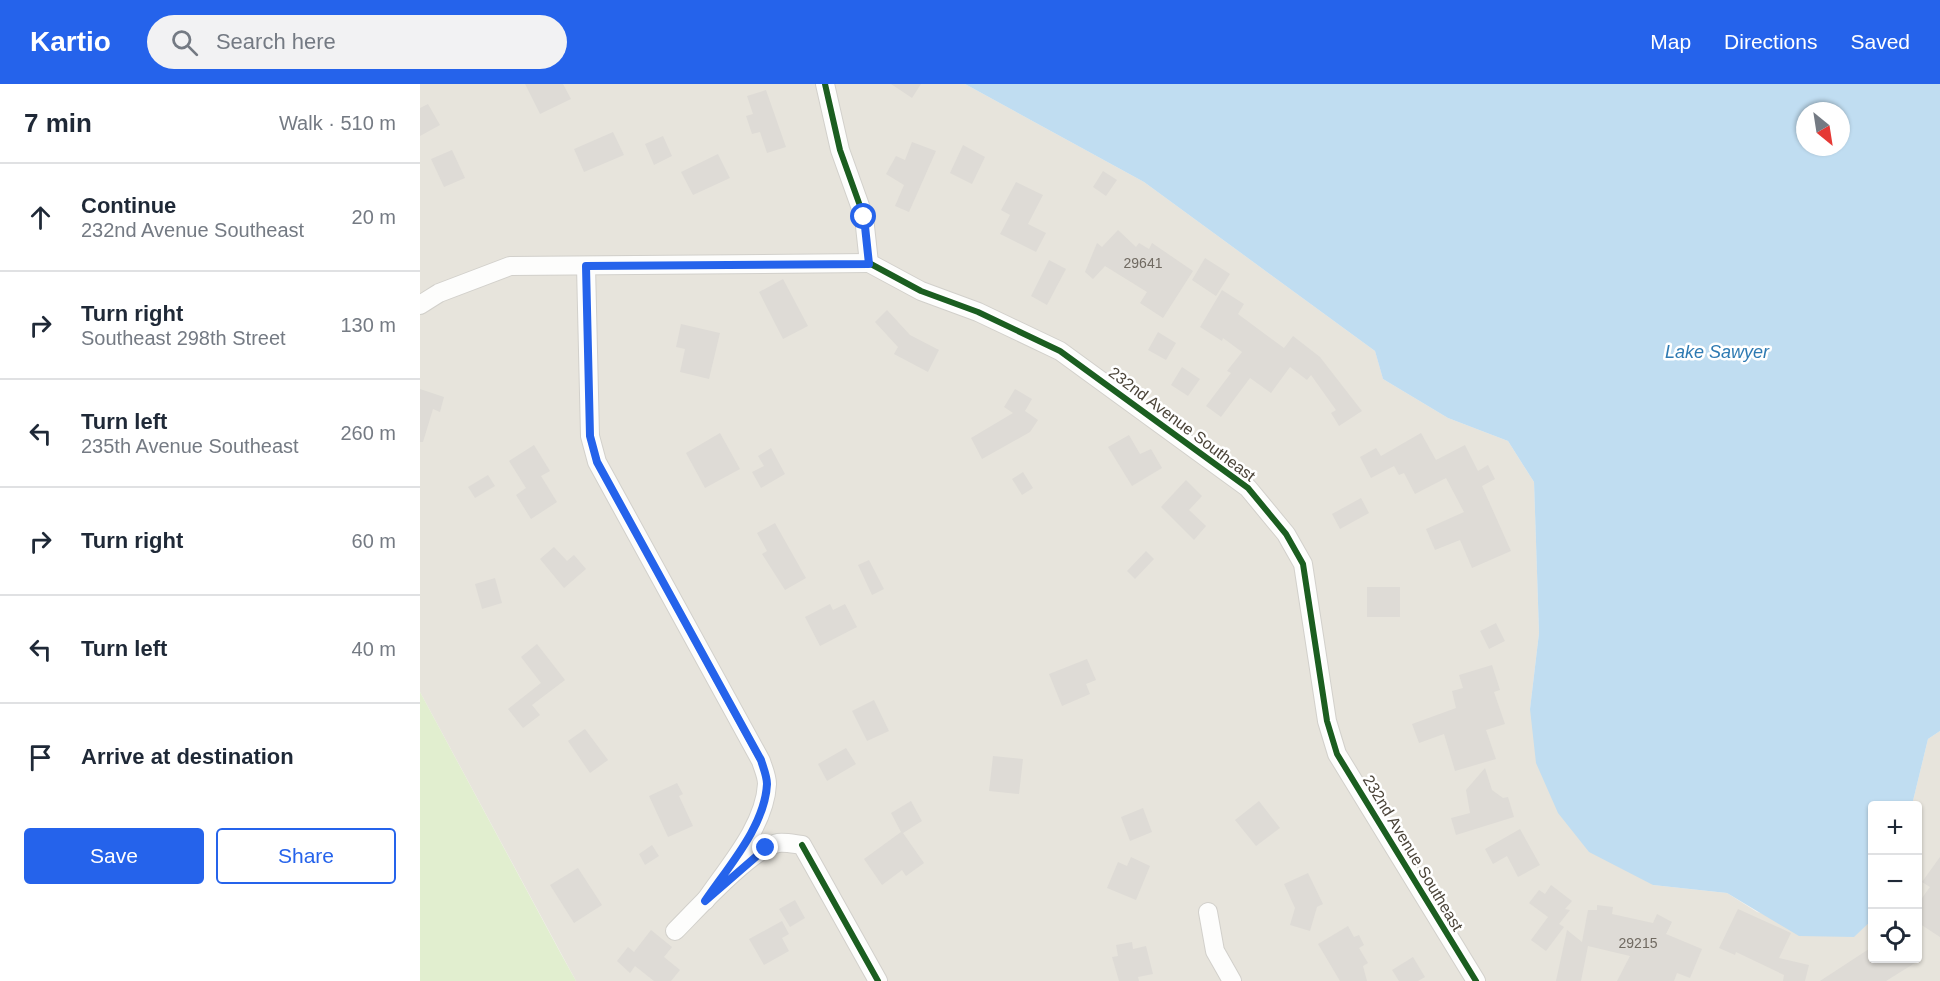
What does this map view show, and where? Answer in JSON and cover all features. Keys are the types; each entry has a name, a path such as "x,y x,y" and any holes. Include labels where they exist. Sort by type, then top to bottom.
{"street":[{"path":"420,305 439,293 510,266 869,264 864,217 840,150 825,84"},
{"name":"232nd Avenue Southeast","path":"869,264 921,291 978,312 1060,351 1231,475 1265,507 1286,534 1304,564 1327,721 1336,754 1476,981"},
{"path":"586,266 590,436 597,462 761,760 767,782 760,812 748,836 705,901"},
{"path":"675,931 705,901 766,848 780,843 802,845 878,981"},
{"path":"1208,912 1215,951 1232,981"}],"shaded area":[{"path":"420,84 965,84 1144,182 1375,351 1383,379 1448,418 1508,441 1534,482 1539,633 1530,709 1653,885 1727,893 1757,912 1853,937 1868,924 1868,963 1922,963 1922,801 1913,801 1928,739 1940,731 1940,981 576,981 420,692"}],"green space":[{"path":"420,692 561,954 576,981 420,981"}],"water":[{"name":"Lake Sawyer","path":"965,84 1940,84 1940,731 1928,739 1913,801 1868,801 1868,924 1854,937 1799,936 1727,893 1653,885 1589,852 1558,813 1536,763 1530,709 1539,633 1534,482 1508,441 1448,418 1383,379 1375,351 1144,182"}],"building":[{"path":"525,84 563,84 571,99 540,114"},
{"path":"891,84 921,84 912,98"},
{"path":"766,90 786,147 767,153 760,132 752,134 746,116 753,114 747,96"},
{"path":"428,104 440,125 420,136 420,108"},
{"path":"613,132 624,155 584,172 574,149"},
{"path":"663,136 672,156 654,165 645,144"},
{"path":"912,142 936,151 909,212 895,206 904,185 886,174 896,156 905,160"},
{"path":"963,145 985,157 972,184 950,173"},
{"path":"452,150 465,178 444,187 431,159"},
{"path":"718,154 730,178 693,195 681,172"},
{"path":"1103,171 1117,180 1106,196 1093,187"},
{"path":"1016,182 1043,195 1028,224 1046,233 1036,252 1000,234 1010,215 1001,210"},
{"path":"1118,230 1136,247 1139,243 1149,249 1152,243 1193,271 1163,318 1140,303 1147,292 1105,266 1093,279 1085,272 1097,243 1102,247"},
{"path":"1205,258 1230,274 1216,296 1192,280"},
{"path":"1049,260 1066,269 1047,305 1031,296"},
{"path":"783,279 808,326 783,339 759,292"},
{"path":"1222,290 1244,304 1238,314 1284,348 1293,336 1320,357 1362,411 1339,426 1331,413 1336,410 1311,375 1307,380 1290,367 1271,393 1250,378 1221,417 1206,406 1231,373 1227,371 1242,352 1223,338 1222,341 1200,327"},
{"path":"887,310 910,335 939,350 928,372 894,354 898,347 875,322"},
{"path":"681,324 720,333 709,379 680,372 685,349 676,347"},
{"path":"1158,332 1176,343 1166,360 1148,350"},
{"path":"1182,367 1200,379 1188,396 1171,385"},
{"path":"420,389 444,397 440,412 433,409 423,442 420,442"},
{"path":"1015,389 1032,399 1025,411 1038,420 1030,432 982,459 971,438 1013,413 1004,407"},
{"path":"720,433 740,469 705,488 686,453"},
{"path":"1421,433 1436,460 1465,445 1478,471 1488,465 1495,479 1482,486 1511,551 1472,568 1460,540 1435,550 1426,529 1464,512 1446,478 1415,494 1404,473 1399,475 1394,466 1371,478 1360,457 1376,448 1381,456"},
{"path":"1129,435 1140,454 1151,449 1162,468 1132,486 1108,447"},
{"path":"534,445 550,471 541,476 557,502 531,519 516,495 526,488 509,461"},
{"path":"771,448 785,474 761,488 752,472 764,466 758,456"},
{"path":"1023,472 1033,488 1022,495 1012,479"},
{"path":"488,475 495,486 475,498 468,487"},
{"path":"1186,480 1202,496 1189,510 1206,526 1194,540 1161,507"},
{"path":"1361,498 1369,513 1340,529 1332,514"},
{"path":"775,523 806,578 785,590 762,554 767,551 757,533"},
{"path":"554,547 567,561 574,555 586,569 564,588 540,559"},
{"path":"1146,551 1154,559 1135,579 1127,571"},
{"path":"869,560 884,589 872,595 858,565"},
{"path":"495,578 502,603 482,609 475,584"},
{"path":"1367,587 1400,587 1400,617 1367,617"},
{"path":"830,604 833,610 845,604 857,627 820,646 805,617"},
{"path":"1496,623 1505,641 1489,649 1480,631"},
{"path":"537,644 565,680 532,705 540,715 523,728 508,709 541,683 521,657"},
{"path":"1087,659 1096,680 1086,684 1090,694 1062,706 1049,674"},
{"path":"1492,665 1500,690 1494,692 1505,724 1486,730 1496,759 1455,771 1444,734 1419,743 1412,724 1456,708 1452,691 1463,688 1459,675"},
{"path":"874,700 889,731 867,741 852,711"},
{"path":"585,729 608,760 590,773 568,741"},
{"path":"846,748 856,764 827,781 818,764"},
{"path":"993,756 1023,759 1019,794 989,791"},
{"path":"1485,768 1492,790 1503,798 1508,797 1514,817 1456,835 1451,818 1470,813 1466,790"},
{"path":"677,783 683,794 679,796 693,826 668,837 649,796"},
{"path":"911,801 922,821 903,833 924,863 906,876 902,870 882,885 864,859 901,832 891,813"},
{"path":"1259,801 1280,828 1256,846 1235,820"},
{"path":"1143,808 1152,832 1130,841 1121,817"},
{"path":"1520,829 1540,865 1518,877 1507,856 1493,864 1485,849"},
{"path":"652,845 659,856 645,865 639,854"},
{"path":"1131,857 1150,866 1136,900 1107,888 1118,862 1127,866"},
{"path":"1940,857 1940,937 1922,925 1922,898 1930,887 1922,882"},
{"path":"578,868 602,905 574,923 550,885"},
{"path":"1308,873 1323,904 1317,907 1310,931 1290,925 1295,908 1284,884"},
{"path":"1551,885 1572,901 1565,909 1570,910 1559,924 1564,927 1546,951 1531,940 1548,917 1529,903 1539,890 1545,894"},
{"path":"795,900 805,918 790,927 779,909"},
{"path":"1597,905 1613,907 1612,914 1653,923 1657,914 1672,922 1666,934 1702,949 1690,978 1677,973 1674,981 1617,981 1630,956 1588,946 1581,981 1556,981 1567,930 1582,942 1588,910 1597,910"},
{"path":"1738,909 1791,933 1779,958 1809,965 1805,981 1783,981 1784,975 1736,952 1735,955 1719,948"},
{"path":"782,921 789,934 782,938 789,951 764,965 749,939"},
{"path":"1348,926 1354,937 1359,935 1364,945 1359,948 1368,963 1363,966 1367,981 1340,981 1318,944"},
{"path":"651,930 672,947 664,957 680,970 671,981 654,981 635,966 630,973 617,961 628,947 634,952"},
{"path":"1132,942 1133,949 1146,946 1153,974 1138,977 1139,981 1119,981 1112,957 1118,956 1116,945"},
{"path":"1868,950 1868,963 1915,963 1886,981 1820,981"},
{"path":"1413,957 1425,977 1418,981 1399,981 1392,970"}],"cycle path":[{"path":"825,84 840,150 864,217 869,263 921,291 978,312 1060,351 1248,488 1286,534 1303,564 1327,721 1337,754 1476,981"},
{"path":"586,266 590,436 597,462 761,761"},
{"path":"802,845 878,981"}],"route":[{"path":"766,848 705,901 748,836 760,812 767,782 761,760 597,462 590,436 586,266 869,264 864,217"}]}
